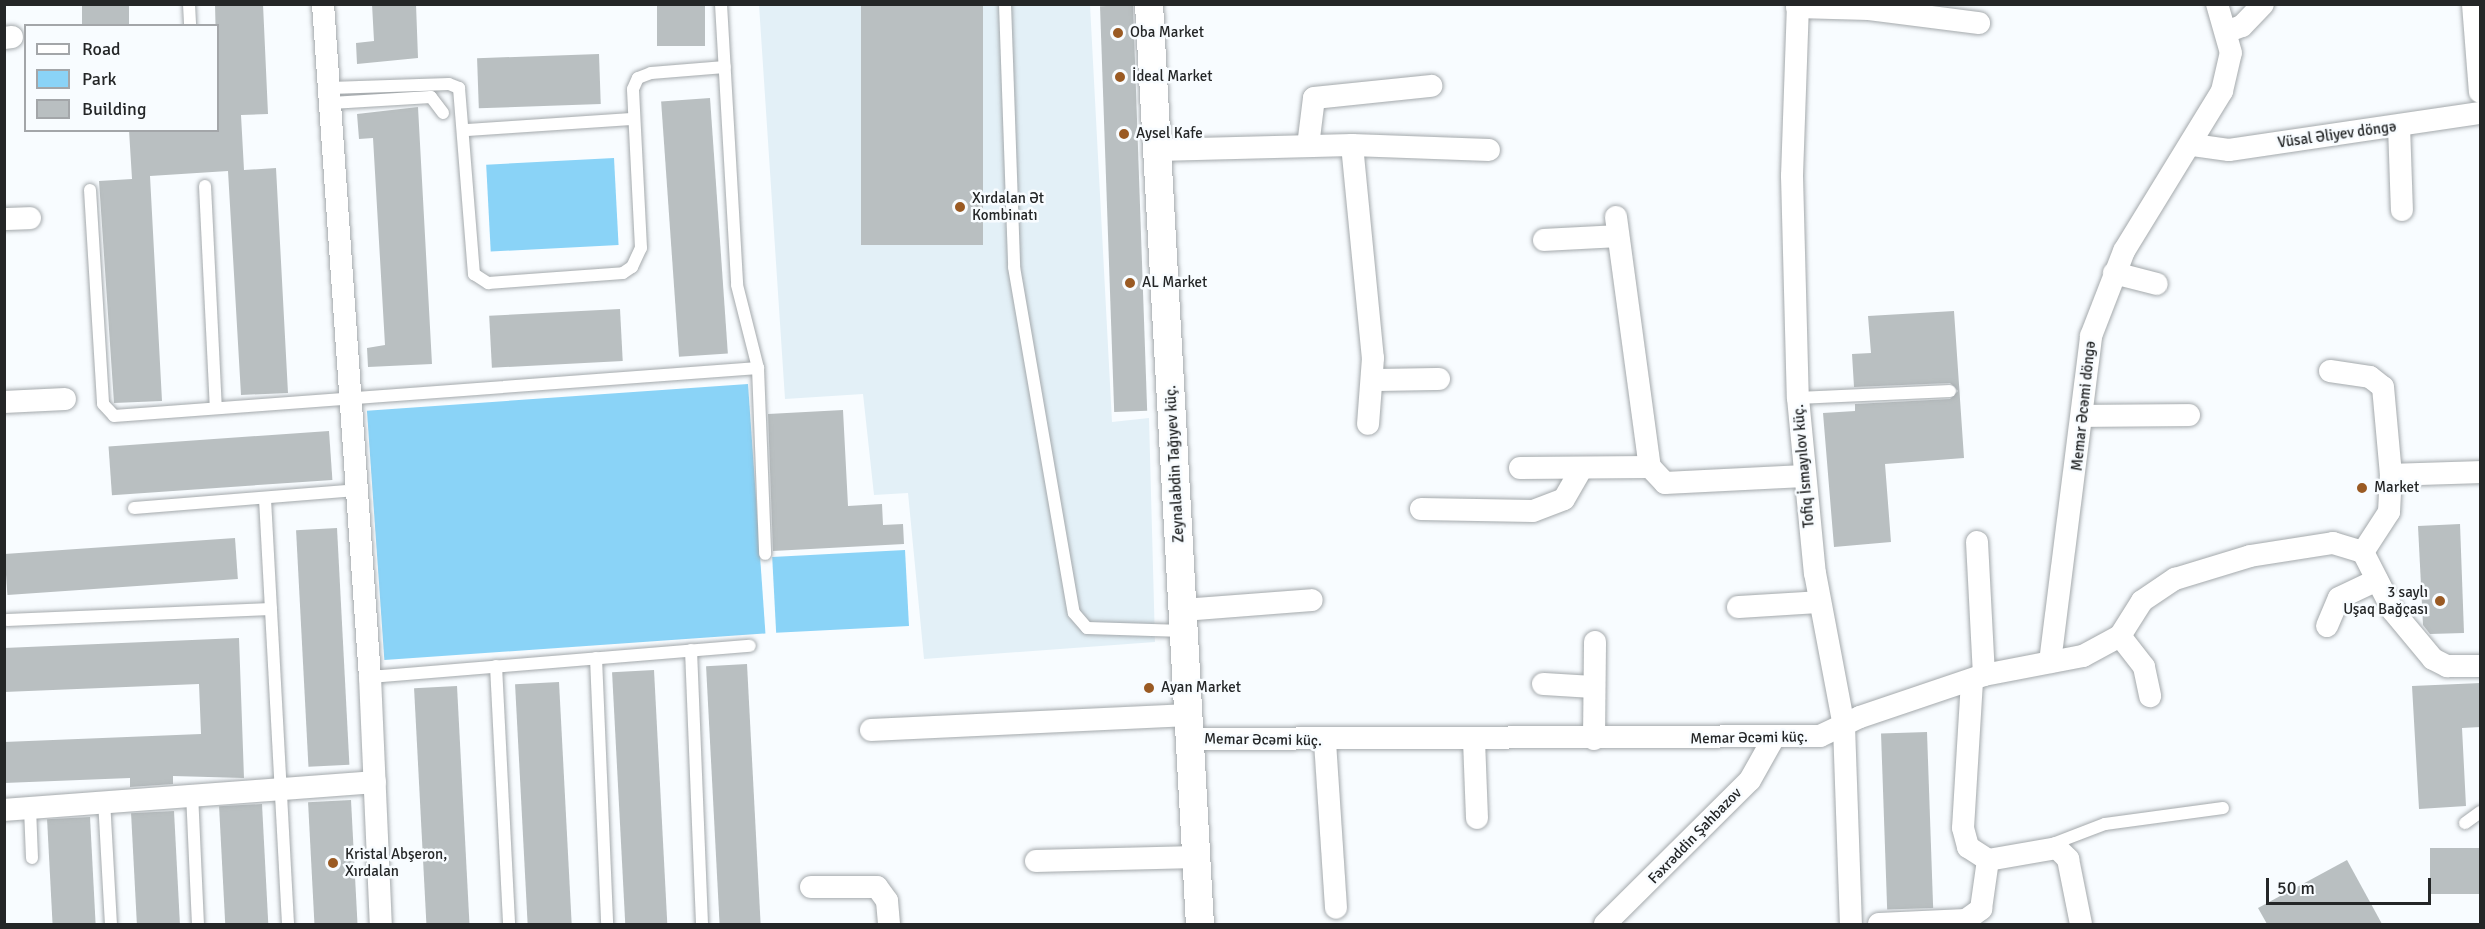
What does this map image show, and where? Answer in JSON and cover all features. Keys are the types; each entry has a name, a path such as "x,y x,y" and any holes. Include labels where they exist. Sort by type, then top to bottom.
{"street":[{"path":"323,4 370,677 381,924"},
{"name":"Zeynalabdin Tağıyev küç.","path":"1149,4 1200,924"},
{"name":"Memar Əcəmi döngə","path":"2050,662 2083,416 2091,336 2114,273 2193,145 2229,69 2226,32 2217,4"},
{"path":"2226,32 2242,26 2263,4"},
{"path":"2473,4 2481,92"},
{"path":"1798,6 1869,9 1979,23"},
{"name":"Tofiq İsmayılov küç.","path":"1798,6 1792,176 1798,398 1804,476 1819,602 1844,726 1851,924"},
{"path":"1308,146 1314,98 1431,86"},
{"name":"Vüsal Əliyev döngə","path":"2193,145 2229,150 2481,113"},
{"path":"2399,126 2402,210"},
{"path":"1158,150 1352,145 1489,150"},
{"path":"1352,145 1374,380 1368,424"},
{"path":"4,219 30,218"},
{"path":"1544,240 1617,226 1650,467 1665,483 1804,476"},
{"path":"2114,273 2157,284"},
{"path":"2330,371 2370,376 2383,387 2391,475 2389,512 2363,552 2376,580 2407,631 2433,659 2447,666 2481,666"},
{"path":"1374,380 1439,379"},
{"path":"4,402 65,399"},
{"path":"2083,416 2189,415"},
{"path":"1520,468 1581,470 1650,467"},
{"path":"1420,509 1533,511 1564,499 1581,470"},
{"path":"2391,475 2481,472"},
{"path":"1977,542 1978,678 1963,828 1972,852 1988,860 2049,846 2068,859 2081,924"},
{"name":"Memar Əcəmi küç.","path":"872,729 1190,727 1325,742 1773,739 1820,736 1978,678 2083,656 2120,636 2142,601 2175,579 2277,551 2332,543 2363,552"},
{"path":"2327,626 2339,598 2376,580"},
{"path":"1183,621 1312,600"},
{"path":"1738,607 1819,602"},
{"path":"2120,636 2144,667 2150,696"},
{"path":"1594,642 1594,739"},
{"path":"1543,684 1594,687"},
{"name":"Fəxrəddin Şahbazov","path":"1605,924 1750,780 1773,739"},
{"path":"1474,740 1477,818"},
{"path":"1325,742 1336,908"},
{"path":"4,810 192,793 375,782"},
{"path":"1036,861 1196,857"},
{"path":"1879,924 1966,920 1981,909 1988,860"},
{"path":"811,887 877,887 887,900 889,924"}],"lane":[{"path":"189,4 190,24"},
{"path":"721,4 737,285 758,368 765,554"},
{"path":"1005,4 1014,267 1074,613 1087,628 1183,621"},
{"path":"330,95 449,84 464,98 474,274 488,283 623,273 632,267 641,248 633,119 638,78 725,67"},
{"path":"330,95 430,98 443,113"},
{"path":"466,130 633,119"},
{"path":"205,186 216,407"},
{"path":"90,190 103,404 114,416 758,368"},
{"path":"1798,398 1950,391"},
{"path":"134,508 356,490"},
{"path":"265,499 288,924"},
{"path":"7,620 271,609"},
{"path":"370,677 750,646"},
{"path":"691,650 702,924"},
{"path":"596,658 608,924"},
{"path":"496,666 509,924"},
{"path":"192,793 198,924"},
{"path":"104,800 111,924"},
{"path":"30,808 32,858"},
{"path":"2049,846 2105,824 2223,808"},
{"path":"2465,823 2481,812"}],"shaded area":[{"path":"759,5 1090,5 1112,422 1149,418 1155,642 924,659 908,493 874,495 863,394 785,399"}],"green space":[{"path":"614,158 619,245 491,252 486,165"},
{"path":"748,384 765,633 384,660 367,411"},
{"path":"905,550 909,626 776,633 772,557"}],"building":[{"path":"82,4 129,4 129,24 82,24"},
{"path":"215,4 263,4 268,114 241,115 244,170 276,168 288,393 241,395 228,171 150,176 162,401 114,403 99,181 132,179 129,132 219,132 219,24 215,24"},
{"path":"372,4 416,4 418,58 357,64 356,43 374,41"},
{"path":"657,4 705,4 705,46 657,46"},
{"path":"861,4 983,4 983,245 861,245"},
{"path":"1133,5 1147,411 1114,412 1100,6"},
{"path":"599,54 601,104 479,108 477,58"},
{"path":"710,98 728,353 679,357 661,101"},
{"path":"418,107 432,364 368,367 367,348 385,345 373,138 359,139 357,114"},
{"path":"620,309 623,361 492,368 489,316"},
{"path":"1954,311 1964,458 1885,464 1891,542 1834,547 1823,413 1855,411 1855,404 1950,399 1958,391 1950,383 1854,387 1852,354 1871,353 1868,316"},
{"path":"843,410 848,506 882,504 883,525 903,524 904,544 773,551 768,414"},
{"path":"329,431 332,480 112,495 109,446"},
{"path":"2460,524 2464,633 2430,634 2423,625 2418,526"},
{"path":"337,528 349,765 308,767 296,530"},
{"path":"235,538 238,579 7,595 5,554"},
{"path":"239,638 244,778 173,776 173,784 130,787 130,778 4,783 4,742 201,734 199,684 4,692 4,648"},
{"path":"747,664 761,924 720,924 706,666"},
{"path":"654,670 667,924 625,924 612,672"},
{"path":"559,682 572,924 528,924 515,684"},
{"path":"2481,683 2481,727 2462,728 2466,806 2419,809 2412,686"},
{"path":"457,686 469,924 426,924 414,688"},
{"path":"1927,732 1933,908 1887,909 1881,734"},
{"name":"Kristal Abşeron, Xırdalan","path":"351,800 357,924 314,924 308,802"},
{"path":"262,804 268,924 225,924 219,806"},
{"path":"174,811 180,924 137,924 131,813"},
{"path":"90,817 96,924 53,924 47,819"},
{"path":"2430,848 2480,848 2480,894 2430,894"},
{"path":"2347,860 2382,924 2267,924 2258,908"}],"place":[{"name":"Oba Market","path":"1118,33"},
{"name":"İdeal Market","path":"1120,77"},
{"name":"Aysel Kafe","path":"1124,134"},
{"name":"Xırdalan Ət Kombinatı","path":"960,207"},
{"name":"AL Market","path":"1130,283"},
{"name":"Market","path":"2362,488"},
{"name":"3 saylı Uşaq Bağçası","path":"2440,601"},
{"name":"Ayan Market","path":"1149,688"},
{"name":"Kristal Abşeron, Xırdalan","path":"333,863"}]}
